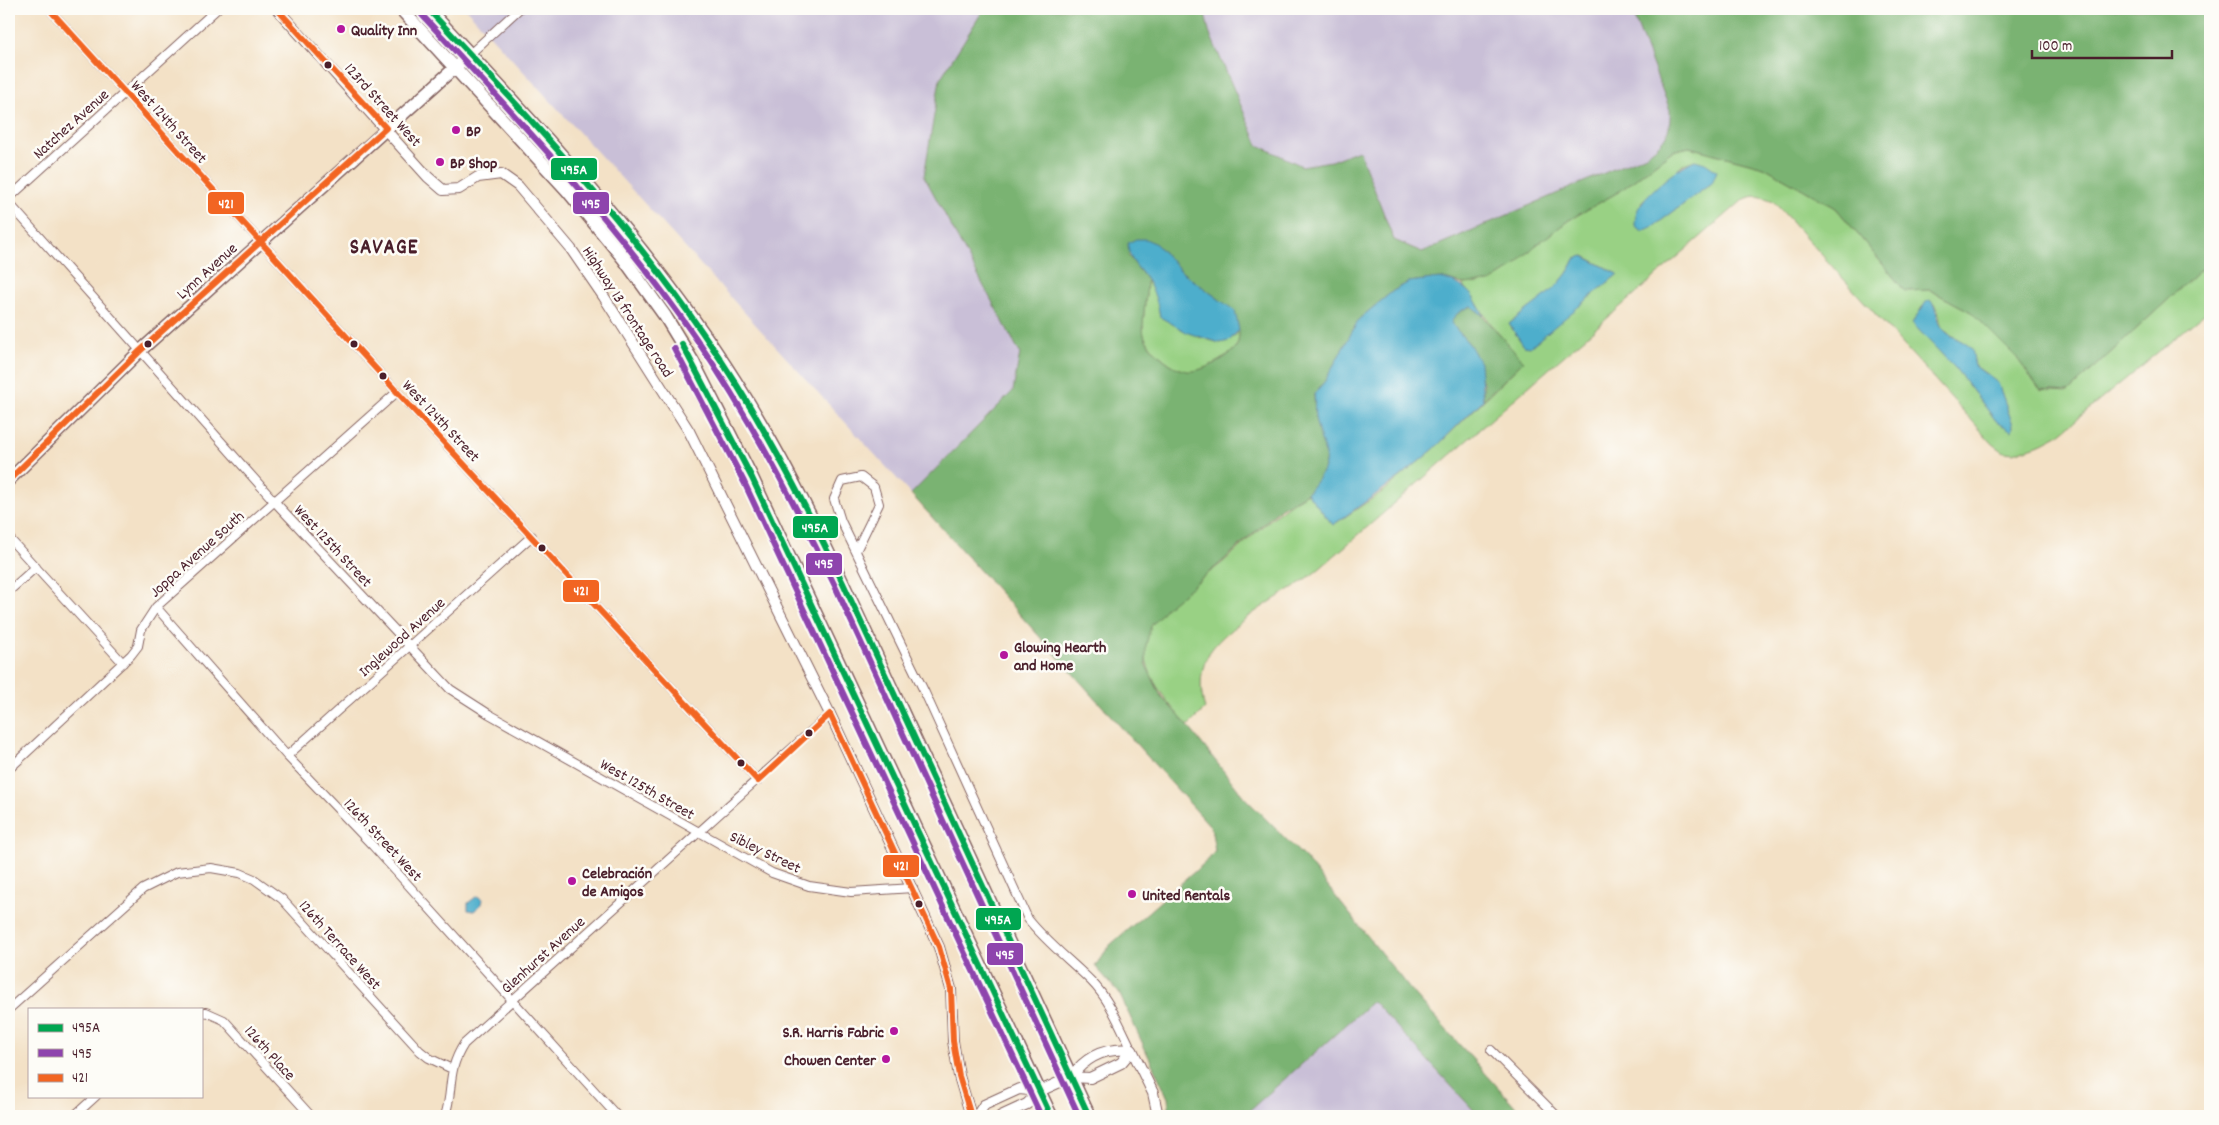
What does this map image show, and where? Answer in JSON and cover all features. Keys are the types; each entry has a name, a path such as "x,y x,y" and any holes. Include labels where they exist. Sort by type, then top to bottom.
{"highway":[{"path":"401,9 567,190 624,259 665,316 693,362 752,478 1052,1116"},
{"path":"428,9 568,162 638,246 682,304 736,382 819,531 1089,1116"}],"main road":[{"name":"Lynn Avenue","path":"9,480 140,351 470,54"}],"street":[{"name":"West 124th Street","path":"49,9 397,392 758,781"},
{"name":"Natchez Avenue","path":"9,198 217,9"},
{"name":"123rd Street West","path":"277,9 386,128 428,177 443,190 460,189 478,177"},
{"name":"Lynn Avenue","path":"470,54 518,9"},
{"name":"Highway 13 frontage road","path":"478,177 501,174 518,186 571,249 604,297 689,431 830,714"},
{"name":"West 125th Street","path":"9,203 274,501 450,689 489,714 700,833"},
{"name":"Joppa Avenue South","path":"9,769 123,663 138,646 141,630 156,607 397,392"},
{"path":"856,551 879,504 874,487 860,478 842,481 834,499 841,521 925,693 1028,919 1045,940 1091,981 1108,1003 1153,1093 1158,1116"},
{"name":"Inglewood Avenue","path":"287,756 532,536"},
{"path":"9,538 123,663"},
{"path":"9,591 36,567"},
{"name":"126th Street West","path":"156,607 287,756 373,846 616,1116"},
{"path":"830,714 939,947 951,989 953,1041 959,1076 971,1116"},
{"name":"Glenhurst Avenue","path":"445,1116 449,1105 455,1057 464,1044 758,781 830,714"},
{"name":"Sibley Street","path":"700,833 772,873 809,886 851,892 913,888"},
{"name":"126th Terrace West","path":"9,1009 143,889 172,874 194,868 211,868 240,873 268,888 282,899 420,1051 429,1058 452,1069"},
{"name":"126th Place","path":"204,1013 224,1020 311,1116"},
{"path":"1071,1077 1081,1063 1114,1048 1132,1050"},
{"path":"1001,1116 1027,1104 1040,1091 1071,1077 1090,1078 1121,1063 1132,1050"},
{"path":"1491,1050 1557,1116"},
{"path":"976,1116 984,1105 1019,1089 1040,1091"},
{"path":"74,1116 94,1098"}],"shaded area":[{"path":"466,9 984,9 940,79 924,176 1020,353 1013,391 911,494"},
{"path":"1204,9 1631,9 1670,110 1671,126 1663,142 1646,155 1422,252 1394,240 1359,150 1331,161 1301,166 1258,145 1208,32"},
{"path":"1373,1001 1479,1116 1243,1116"}],"green space":[{"path":"984,9 1204,9 1209,32 1258,145 1302,166 1331,161 1359,150 1394,240 1422,252 1646,155 1662,141 1668,131 1670,110 1631,9 2210,9 2210,261 2068,392 2040,390 2017,358 1971,312 1930,290 1905,291 1836,208 1764,167 1689,147 1672,151 1620,191 1569,220 1535,246 1512,268 1490,282 1462,284 1440,278 1409,282 1393,291 1359,319 1325,381 1314,394 1315,417 1327,454 1324,468 1318,480 1307,493 1281,508 1224,560 1167,607 1151,626 1146,645 1146,665 1161,696 1188,726 1244,797 1305,858 1413,993 1524,1116 1479,1116 1373,1001 1243,1116 1170,1116 1168,1098 1119,993 1095,966 1110,945 1209,859 1215,851 1211,827 911,494 1013,391 1020,353 924,176 940,79","holes":["1156,244 1182,272 1220,300 1239,330 1239,340 1234,350 1209,366 1191,371 1185,371 1163,359 1147,341 1143,331 1147,280 1128,255"]},
{"path":"1689,147 1764,167 1836,208 1905,291 1930,290 1971,312 2017,358 2040,390 2068,392 2210,261 2210,309 2058,435 2043,443 2014,453 2004,452 1993,444 1773,201 1758,196 1747,198 1317,571 1253,613 1225,635 1214,646 1207,657 1203,670 1201,689 1205,709 1188,726 1161,693 1148,667 1146,640 1151,626 1156,619 1173,602 1222,563 1273,518 1307,493 1333,525 1385,490 1435,448 1524,361 1508,347 1462,284 1490,282 1512,268 1535,246 1569,220 1620,191 1672,151","holes":["1695,160 1712,183 1654,226 1641,202 1684,164","1584,256 1618,274 1530,346 1524,346 1509,324 1555,287 1563,279 1575,259","1933,303 1938,311 1941,326 1945,331 1966,344 1973,355 1975,366 1988,375 2000,389 2013,425 1997,422 1955,368 1913,323 1922,307"]},
{"path":"1147,280 1157,299 1160,317 1199,337 1220,343 1235,336 1239,330 1238,342 1234,350 1216,362 1191,372 1178,368 1163,359 1151,346 1143,331"},
{"path":"1472,306 1524,361 1483,400 1483,383 1470,345 1451,323 1459,312"}],"water":[{"path":"1695,160 1705,163 1717,171 1712,183 1654,226 1643,231 1635,226 1637,212 1645,198 1674,173"},
{"path":"1136,239 1146,239 1156,244 1182,272 1235,311 1239,330 1229,341 1220,343 1188,333 1160,317 1152,289 1134,263 1128,249 1128,243"},
{"path":"1583,256 1618,274 1530,347 1524,346 1509,324 1555,287 1563,279 1575,259"},
{"path":"1440,278 1462,287 1472,295 1484,316 1471,306 1457,314 1451,323 1470,345 1480,363 1483,400 1435,448 1400,477 1333,525 1307,493 1317,481 1325,463 1324,449 1315,417 1314,394 1325,381 1359,319 1393,291 1409,282"},
{"path":"1930,300 1935,307 1943,329 1969,347 1973,352 1975,366 1998,383 2013,425 2012,431 1997,422 1955,368 1912,323 1926,302"},
{"path":"477,896 483,899 482,904 474,911 468,910 468,903"}],"transit line":[{"name":"421","path":"49,9 397,392 758,781 830,714 939,947 951,989 953,1041 959,1076 971,1116"},
{"name":"421","path":"9,480 140,351 386,128 277,9"},
{"name":"495A","path":"428,9 571,165 639,247 702,332 760,423 811,518 843,583 1089,1116"},
{"name":"495","path":"422,15 599,211 664,294 734,397 786,490 835,586 1079,1116"},
{"name":"495A","path":"682,344 752,478 1051,1116"},
{"name":"495","path":"674,348 744,482 1041,1116"}],"place":[{"name":"Quality Inn","path":"341,29"},
{"name":"BP","path":"456,130"},
{"name":"BP Shop","path":"440,162"},
{"name":"Glowing Hearth and Home","path":"1004,655"},
{"name":"Celebración de Amigos","path":"572,881"},
{"name":"United Rentals","path":"1132,894"},
{"name":"S.R. Harris Fabric","path":"894,1031"},
{"name":"Chowen Center","path":"886,1059"}],"district":[{"name":"SAVAGE","path":"384,246"}]}
